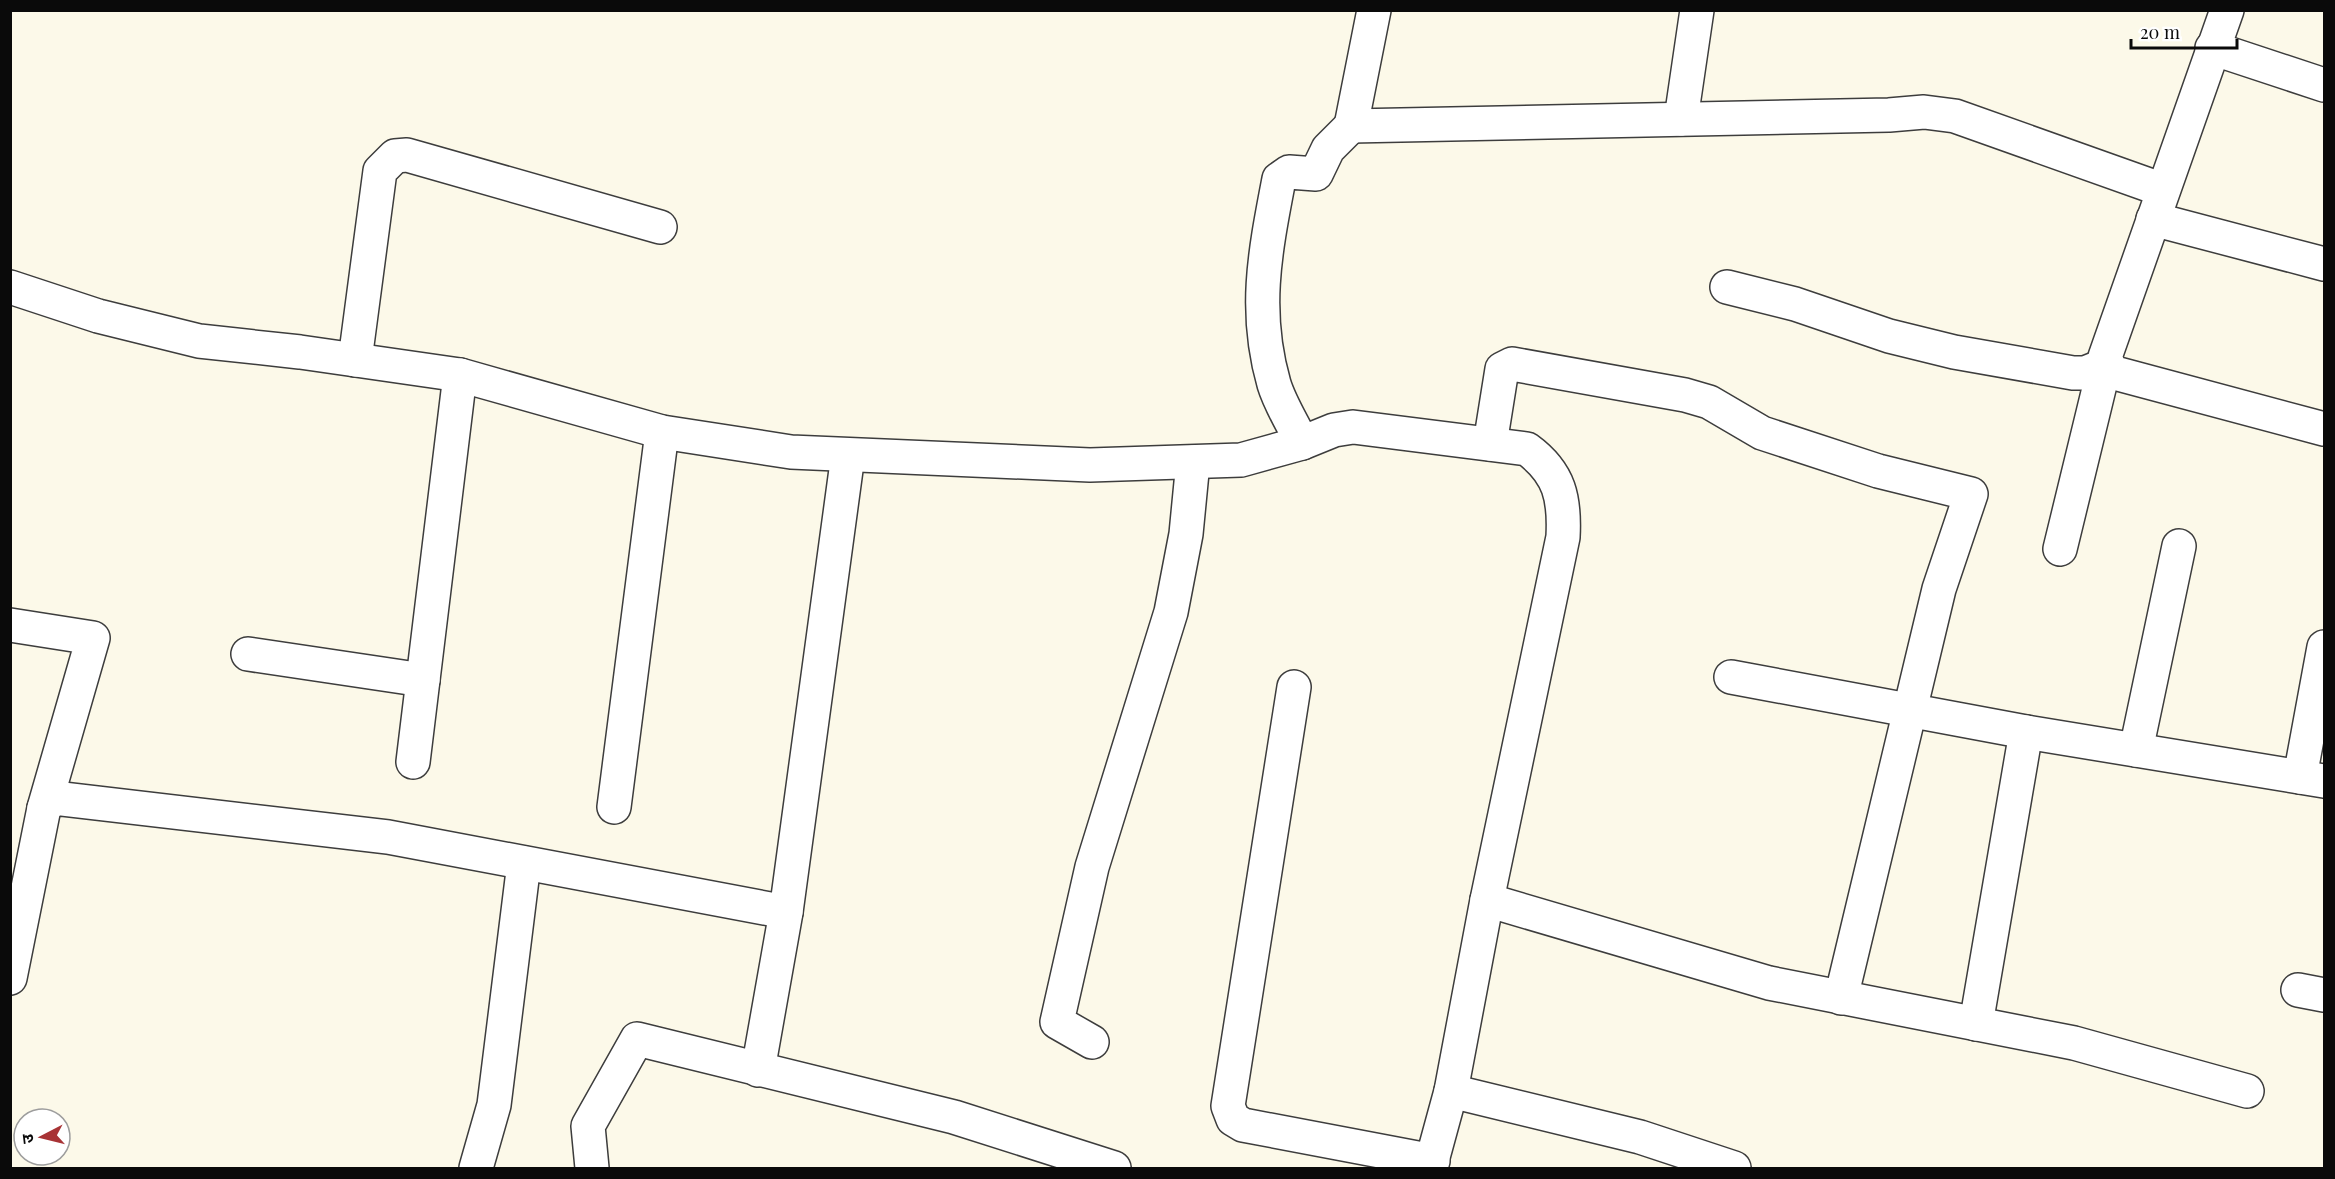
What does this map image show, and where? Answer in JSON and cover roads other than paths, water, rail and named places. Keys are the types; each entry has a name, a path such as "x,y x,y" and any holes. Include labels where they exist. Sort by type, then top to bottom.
{"street":[{"path":"1302,443 1275,387 1264,343 1261,306 1263,264 1280,179 1289,172 1316,174 1328,149 1351,126 1374,10"},
{"path":"1681,119 1696,10"},
{"path":"2108,368 2104,357 2227,10"},
{"path":"2212,48 2325,85"},
{"path":"1351,126 1889,115 1924,112 1954,116 2158,204 2325,264"},
{"path":"355,360 380,171 395,156 407,155 660,227"},
{"path":"10,287 98,316 199,341 460,375 662,432 792,452 1090,465 1241,460 1302,443 1334,430 1353,427 1527,449 1541,459 1562,494 1563,537 1486,900 1451,1091 1432,1165 1243,1125 1233,1119 1228,1106 1294,687"},
{"path":"1727,287 1795,304 1889,336 1954,352 2073,373 2085,374 2108,368 2325,429"},
{"path":"1490,444 1502,369 1512,363 1685,395 1709,402 1762,434 1878,471 1971,494 1939,589 1841,998"},
{"path":"2060,549 2104,369 2108,368"},
{"path":"413,762 460,375"},
{"path":"614,807 662,432"},
{"path":"758,1070 786,912 848,455"},
{"path":"1092,1042 1058,1022 1092,867 1171,612 1186,534 1193,462"},
{"path":"2136,750 2179,546"},
{"path":"10,625 93,638 18,898 10,978"},
{"path":"1731,677 2026,732 2312,779 2325,647"},
{"path":"248,654 423,680"},
{"path":"1976,1024 2026,732"},
{"path":"44,808 54,798 79,800 388,837 786,912"},
{"path":"476,1168 494,1105 524,862"},
{"path":"1486,900 1769,984 2074,1043 2247,1091"},
{"path":"592,1168 588,1126 637,1039 954,1117 1114,1168"},
{"path":"1451,1091 1640,1137 1734,1168"}]}
